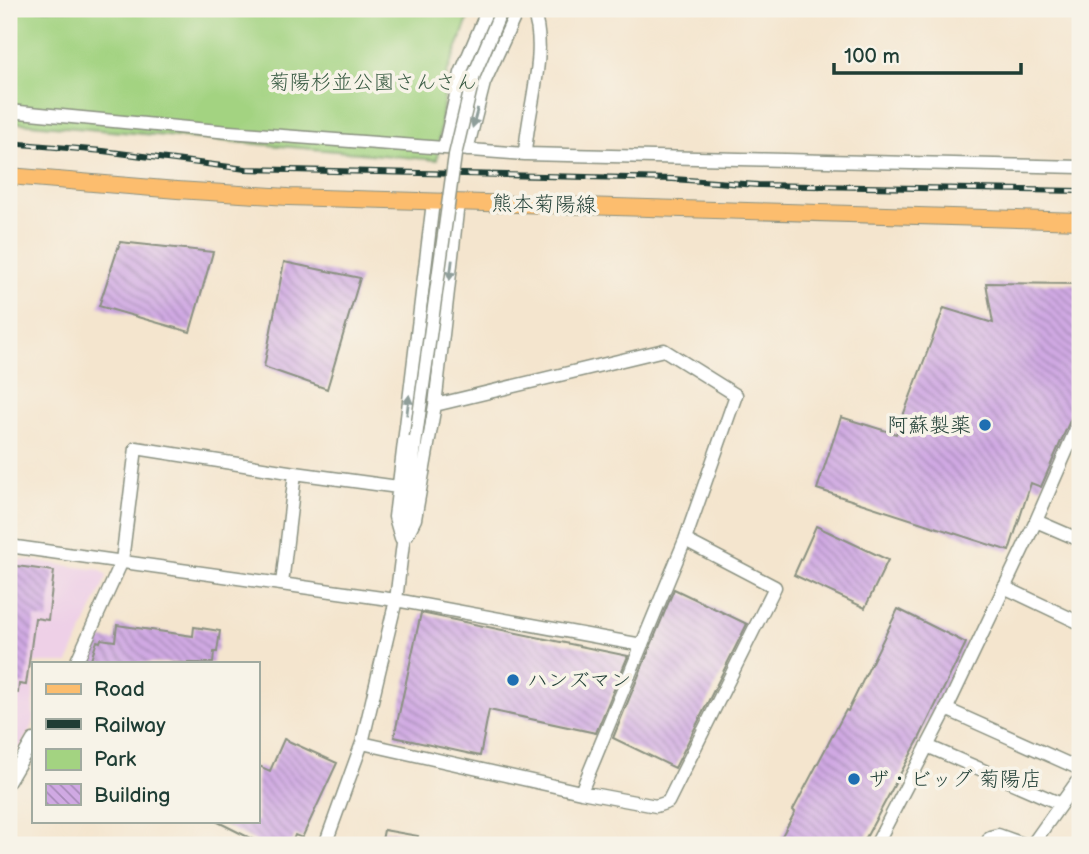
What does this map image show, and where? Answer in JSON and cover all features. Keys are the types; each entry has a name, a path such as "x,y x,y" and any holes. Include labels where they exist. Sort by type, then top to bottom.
{"main road":[{"name":"熊本菊陽線","path":"9,176 191,191 433,202 1080,220"}],"street":[{"path":"444,148 461,73 488,9"},
{"path":"325,845 362,743 396,600 447,199 459,133 474,75 502,9"},
{"path":"467,150 484,83 518,9"},
{"path":"525,154 538,63 539,26 533,12"},
{"path":"9,111 525,154 1080,167"},
{"path":"403,545 395,517 433,202"},
{"path":"403,545 415,519 435,405 458,203"},
{"path":"435,405 664,350 736,395 685,540 581,792"},
{"path":"876,845 946,709 1037,521 1080,420"},
{"path":"76,662 122,561 136,448 295,474 398,487"},
{"path":"282,584 295,474"},
{"path":"1037,521 1080,540"},
{"path":"362,743 581,792 656,806 668,802 775,587 685,540"},
{"path":"9,546 396,600 642,645"},
{"path":"1004,587 1080,623"},
{"path":"946,709 1080,769"},
{"path":"9,782 32,742"},
{"path":"926,746 1061,804"},
{"path":"986,845 990,837 998,835 1028,845 1034,842 1076,783 1080,783"}],"shaded area":[{"path":"9,558 101,570 107,576 68,662 32,662 32,727 9,766"}],"green space":[{"name":"菊陽杉並公園さんさん","path":"9,9 472,9 447,73 437,160 9,122"}],"building":[{"path":"120,242 213,252 190,332 99,306"},
{"path":"284,262 360,278 327,389 264,367"},
{"name":"阿蘇製薬","path":"986,283 1080,284 1080,404 1072,416 1041,487 1031,483 1009,551 817,489 841,417 896,434 944,308 993,323"},
{"path":"816,526 888,560 865,608 794,575"},
{"path":"9,565 54,571 48,620 35,618 26,685 19,684 18,693 9,692"},
{"path":"674,589 747,624 675,768 613,738"},
{"path":"898,609 966,643 919,739 862,845 777,845 795,812 793,810 846,710 848,711"},
{"path":"421,613 628,656 596,733 489,710 480,756 394,737"},
{"path":"117,625 193,636 194,627 220,631 213,662 90,662 97,641 115,641"},
{"path":"284,739 337,763 302,838 295,835 291,845 254,845 256,841 218,822 259,822 259,766 270,771"},
{"path":"384,830 418,836 416,845 381,845"}],"railway":[{"path":"9,143 103,151 246,169 673,179 758,185 1080,191"}],"place":[{"name":"阿蘇製薬","path":"985,425"},
{"name":"ハンズマン","path":"513,680"},
{"name":"ザ・ビッグ 菊陽店","path":"854,779"}]}
